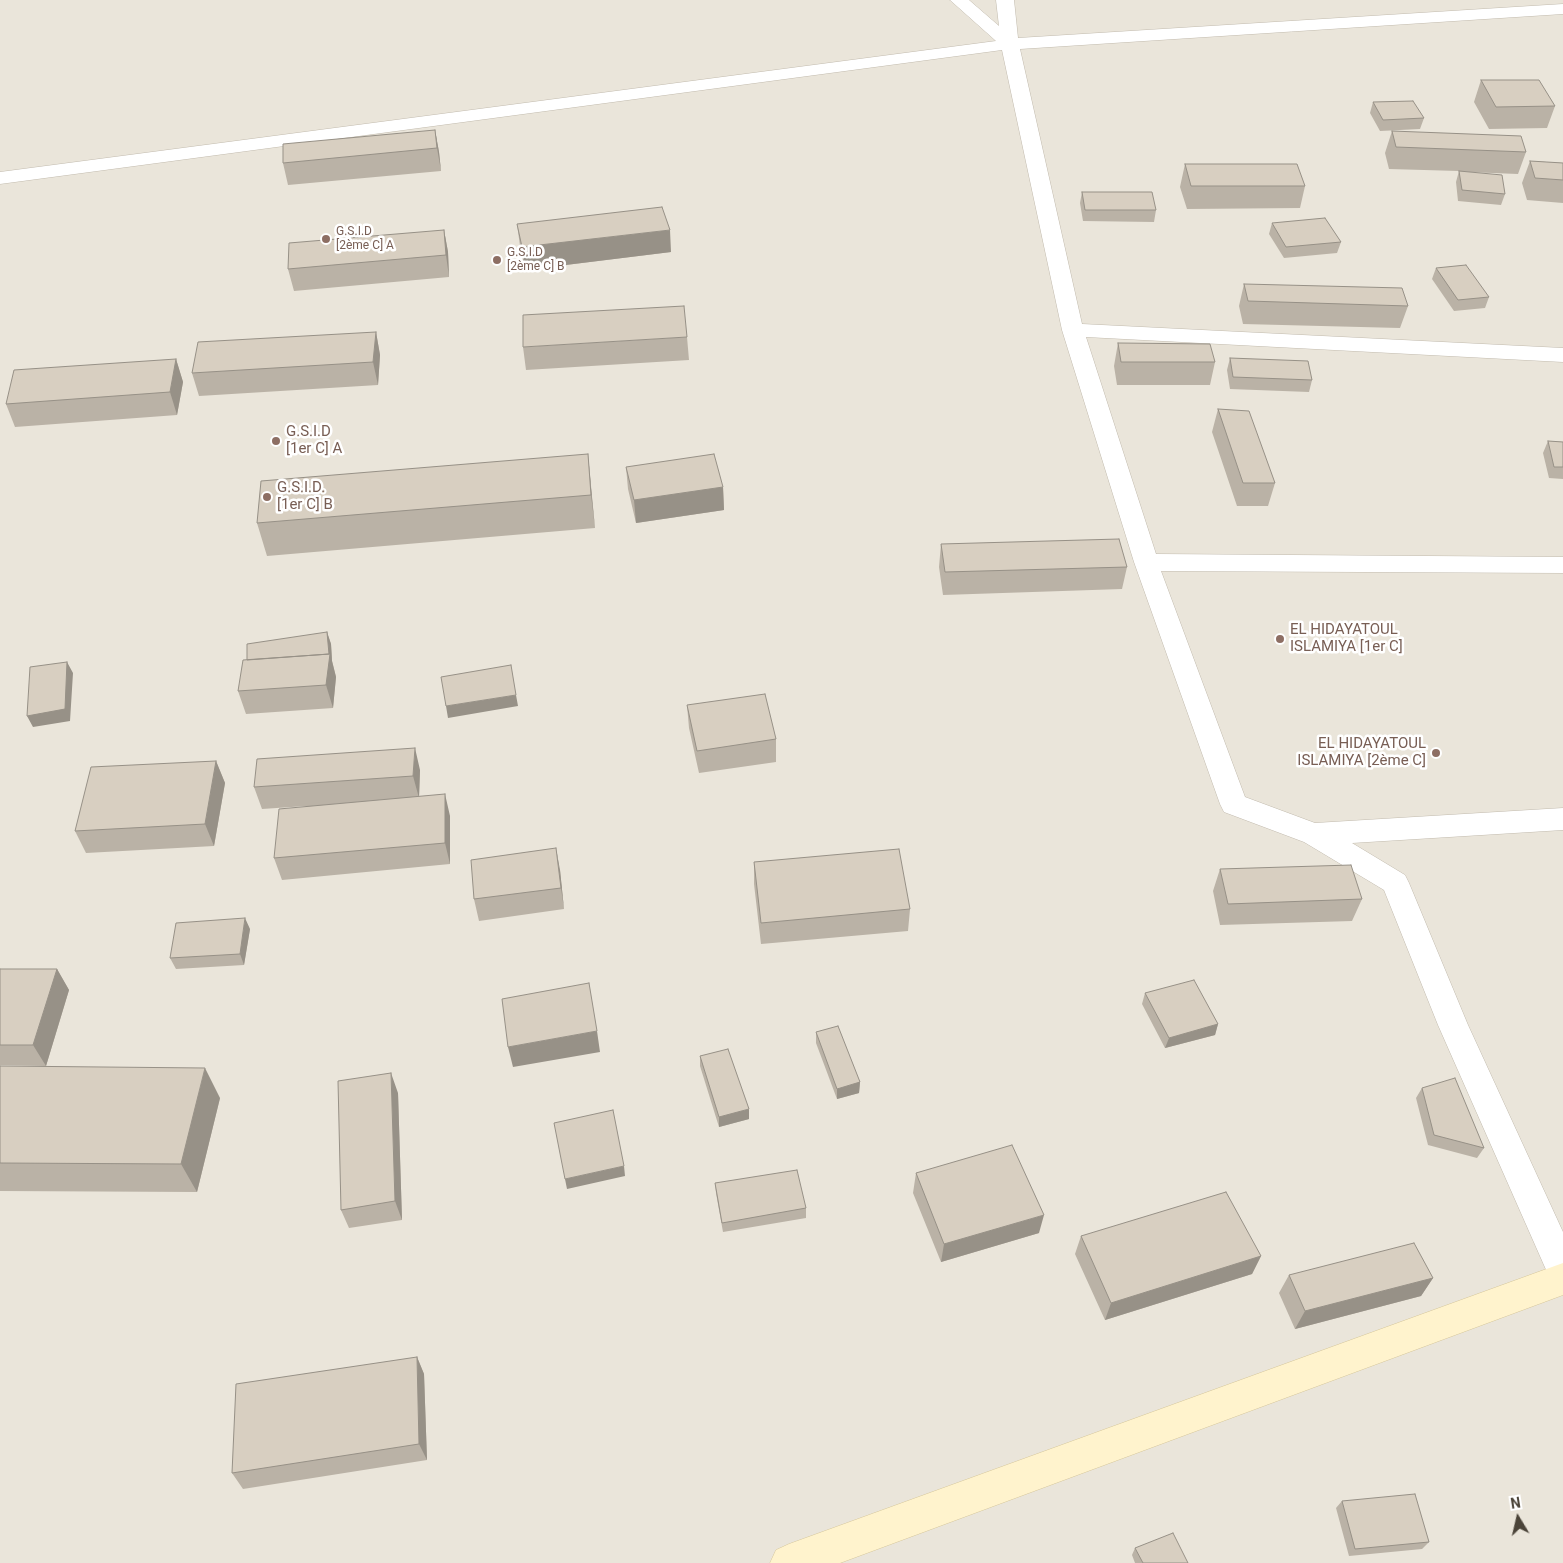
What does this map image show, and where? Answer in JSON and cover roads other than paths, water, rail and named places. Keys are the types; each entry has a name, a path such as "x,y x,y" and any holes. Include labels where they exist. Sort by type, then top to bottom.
{"street":[{"path":"959,0 1010,44"},
{"path":"1005,0 1010,44 1073,330 1146,562 1234,804 1314,834 1395,883 1453,1025 1563,1270"},
{"path":"0,178 1010,44 1563,9"},
{"path":"1073,330 1563,355"},
{"path":"1146,562 1563,565"},
{"path":"1314,834 1563,818"},
{"path":"789,1563 1563,1279"}],"place":[{"name":"G.S.I.D [2ème C] A","path":"326,239"},
{"name":"G.S.I.D [2ème C] B","path":"497,260"},
{"name":"G.S.I.D [1er C] A","path":"276,441"},
{"name":"G.S.I.D. [1er C] B","path":"267,497"},
{"name":"EL HIDAYATOUL ISLAMIYA [1er C]","path":"1280,639"},
{"name":"EL HIDAYATOUL ISLAMIYA [2ème C]","path":"1436,753"}]}
